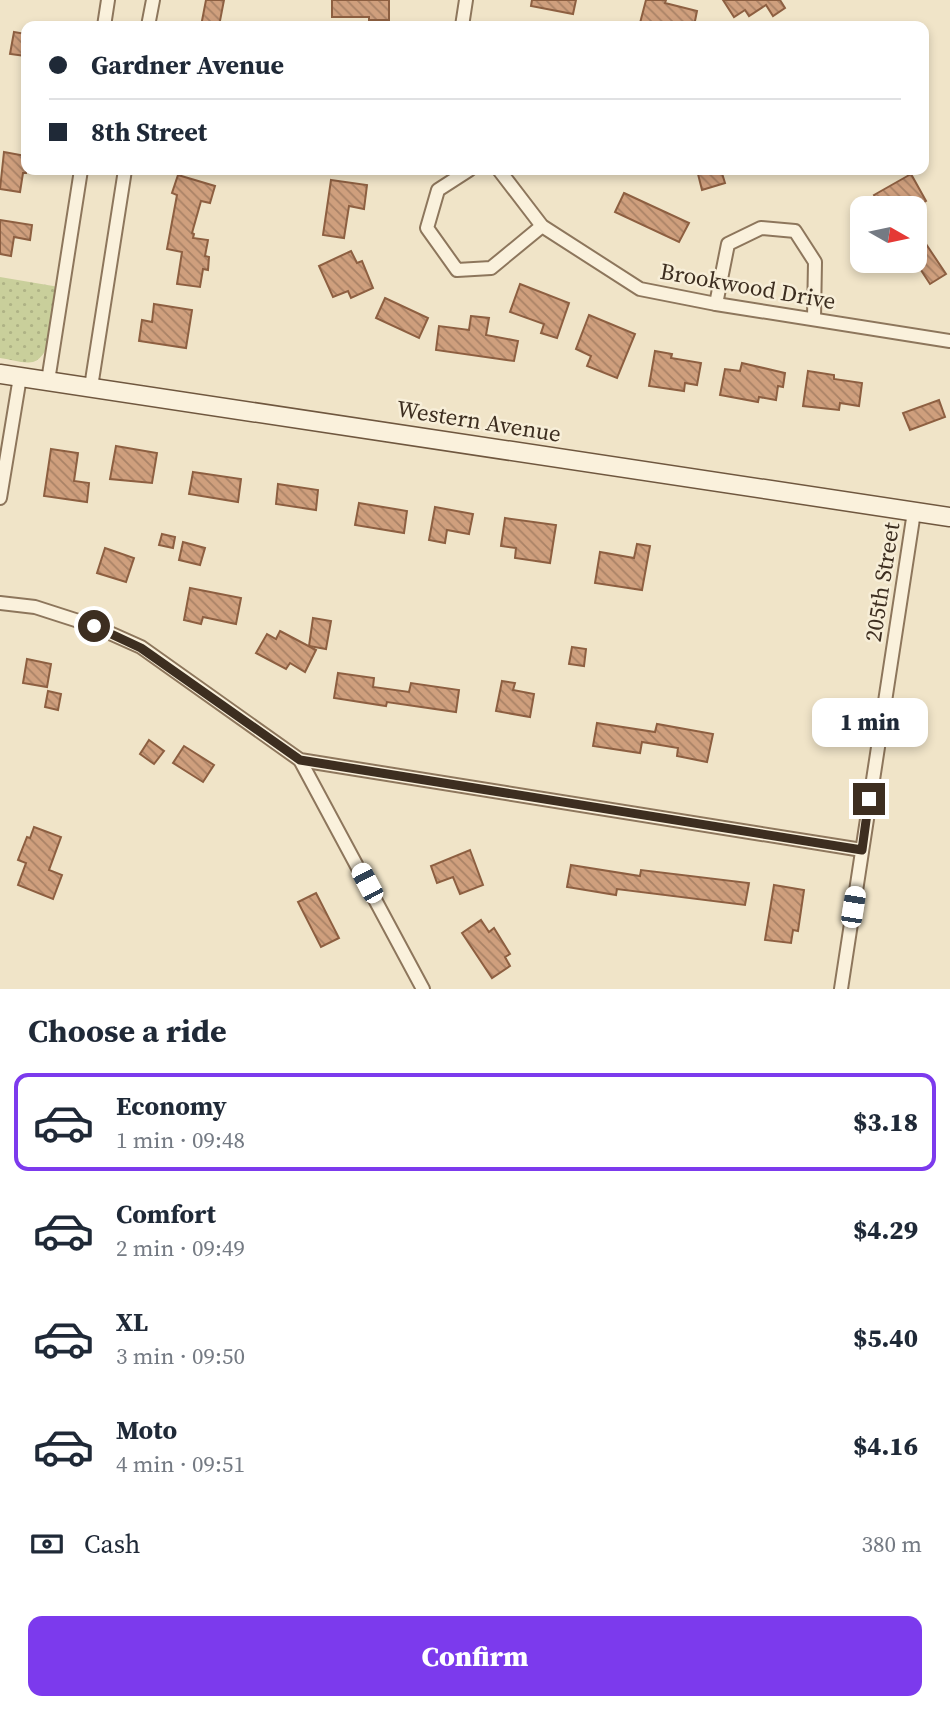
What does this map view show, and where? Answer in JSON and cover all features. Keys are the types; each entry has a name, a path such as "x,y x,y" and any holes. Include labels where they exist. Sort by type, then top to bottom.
{"main road":[{"name":"Western Avenue","path":"0,374 950,517"}],"street":[{"path":"105,21 108,0"},
{"path":"149,21 152,0"},
{"path":"464,21 466,0"},
{"path":"48,381 80,175"},
{"path":"91,387 124,175"},
{"path":"461,175 438,190 426,228 457,270 491,268 542,226"},
{"name":"Brookwood Drive","path":"503,175 542,226 640,289 716,304 950,341"},
{"path":"716,304 728,244 761,228 795,231 815,262 814,318"},
{"path":"0,498 20,377"},
{"name":"205th Street","path":"841,989 914,512"},
{"path":"0,603 35,607 94,626 141,648 300,760 862,850"},
{"path":"300,760 423,989"}],"green space":[{"path":"0,277 59,287 50,341 40,358 33,362 0,358"}],"building":[{"path":"206,0 224,0 220,21 202,21"},
{"path":"332,0 389,0 389,20 332,17"},
{"path":"532,0 576,0 573,14 531,6"},
{"path":"646,0 666,0 665,3 697,11 695,21 641,21"},
{"path":"723,0 780,0 785,8 773,16 766,5 749,16 745,10 734,17"},
{"path":"14,32 21,33 21,55 10,54"},
{"path":"4,152 21,155 23,175 20,192 0,189"},
{"path":"178,175 215,186 210,203 201,201 192,233 193,238 208,240 205,256 209,257 208,270 203,269 200,287 177,284 182,252 167,249 177,195 172,193"},
{"path":"698,175 723,175 725,183 702,190"},
{"path":"912,175 923,196 875,196"},
{"path":"331,180 367,185 364,209 349,206 344,238 323,235"},
{"path":"624,193 689,223 679,242 615,212"},
{"path":"0,220 32,225 30,240 14,237 11,256 0,254"},
{"path":"928,247 946,274 930,284 923,273 928,273"},
{"path":"351,251 357,263 362,261 373,288 351,298 348,291 333,297 319,266"},
{"path":"520,284 569,303 557,338 541,333 544,324 510,312"},
{"path":"385,298 428,318 419,338 376,318"},
{"path":"154,304 192,310 186,348 139,341 142,320 152,322"},
{"path":"589,315 635,334 617,378 587,366 591,356 576,349"},
{"path":"471,316 489,318 486,335 518,341 514,361 436,350 439,326 469,330"},
{"path":"655,351 672,354 671,358 701,363 697,385 685,383 684,391 649,386"},
{"path":"742,363 785,373 783,387 778,386 776,400 759,397 758,402 720,395 725,369 740,371"},
{"path":"808,371 834,375 834,379 862,383 859,406 840,403 839,410 803,406"},
{"path":"939,400 945,417 910,430 903,413"},
{"path":"116,446 157,453 152,483 110,479"},
{"path":"51,449 78,453 74,481 89,483 87,502 44,496"},
{"path":"193,472 241,479 238,502 189,494"},
{"path":"278,484 318,490 316,510 276,504"},
{"path":"359,503 407,511 404,533 355,525"},
{"path":"435,507 473,514 469,534 447,530 445,543 429,540"},
{"path":"505,518 556,525 550,563 515,558 516,548 501,546"},
{"path":"162,534 175,537 173,548 159,545"},
{"path":"183,542 205,548 200,565 179,560"},
{"path":"637,544 650,546 642,590 595,583 600,552 634,558"},
{"path":"105,548 134,558 126,582 97,573"},
{"path":"190,588 241,598 236,624 203,617 201,624 184,620"},
{"path":"313,618 331,621 326,649 309,646"},
{"path":"280,631 316,650 305,672 290,663 286,669 256,653 267,634 276,639"},
{"path":"572,647 586,649 584,666 569,664"},
{"path":"27,659 51,664 47,687 23,683"},
{"path":"338,673 374,678 373,687 409,692 411,683 459,690 456,712 334,698"},
{"path":"502,681 515,683 513,690 534,694 530,717 496,711"},
{"path":"48,691 61,694 58,710 45,707"},
{"path":"597,723 655,732 657,724 713,734 707,762 677,756 678,748 642,742 640,753 593,746"},
{"path":"149,740 164,751 154,764 140,754"},
{"path":"184,746 214,765 203,782 173,763"},
{"path":"34,827 61,837 49,870 62,875 53,899 18,885 26,863 18,860"},
{"path":"470,850 483,885 460,894 453,877 437,883 431,866"},
{"path":"571,865 640,876 641,870 749,883 745,905 617,889 616,895 567,887"},
{"path":"774,885 804,890 798,931 793,930 791,943 765,940"},
{"path":"316,893 339,938 321,947 298,902"},
{"path":"481,920 489,932 494,928 510,954 505,957 510,966 492,978 462,933"}],"route":[{"path":"94,626 141,648 300,760 862,850 869,799"}]}
